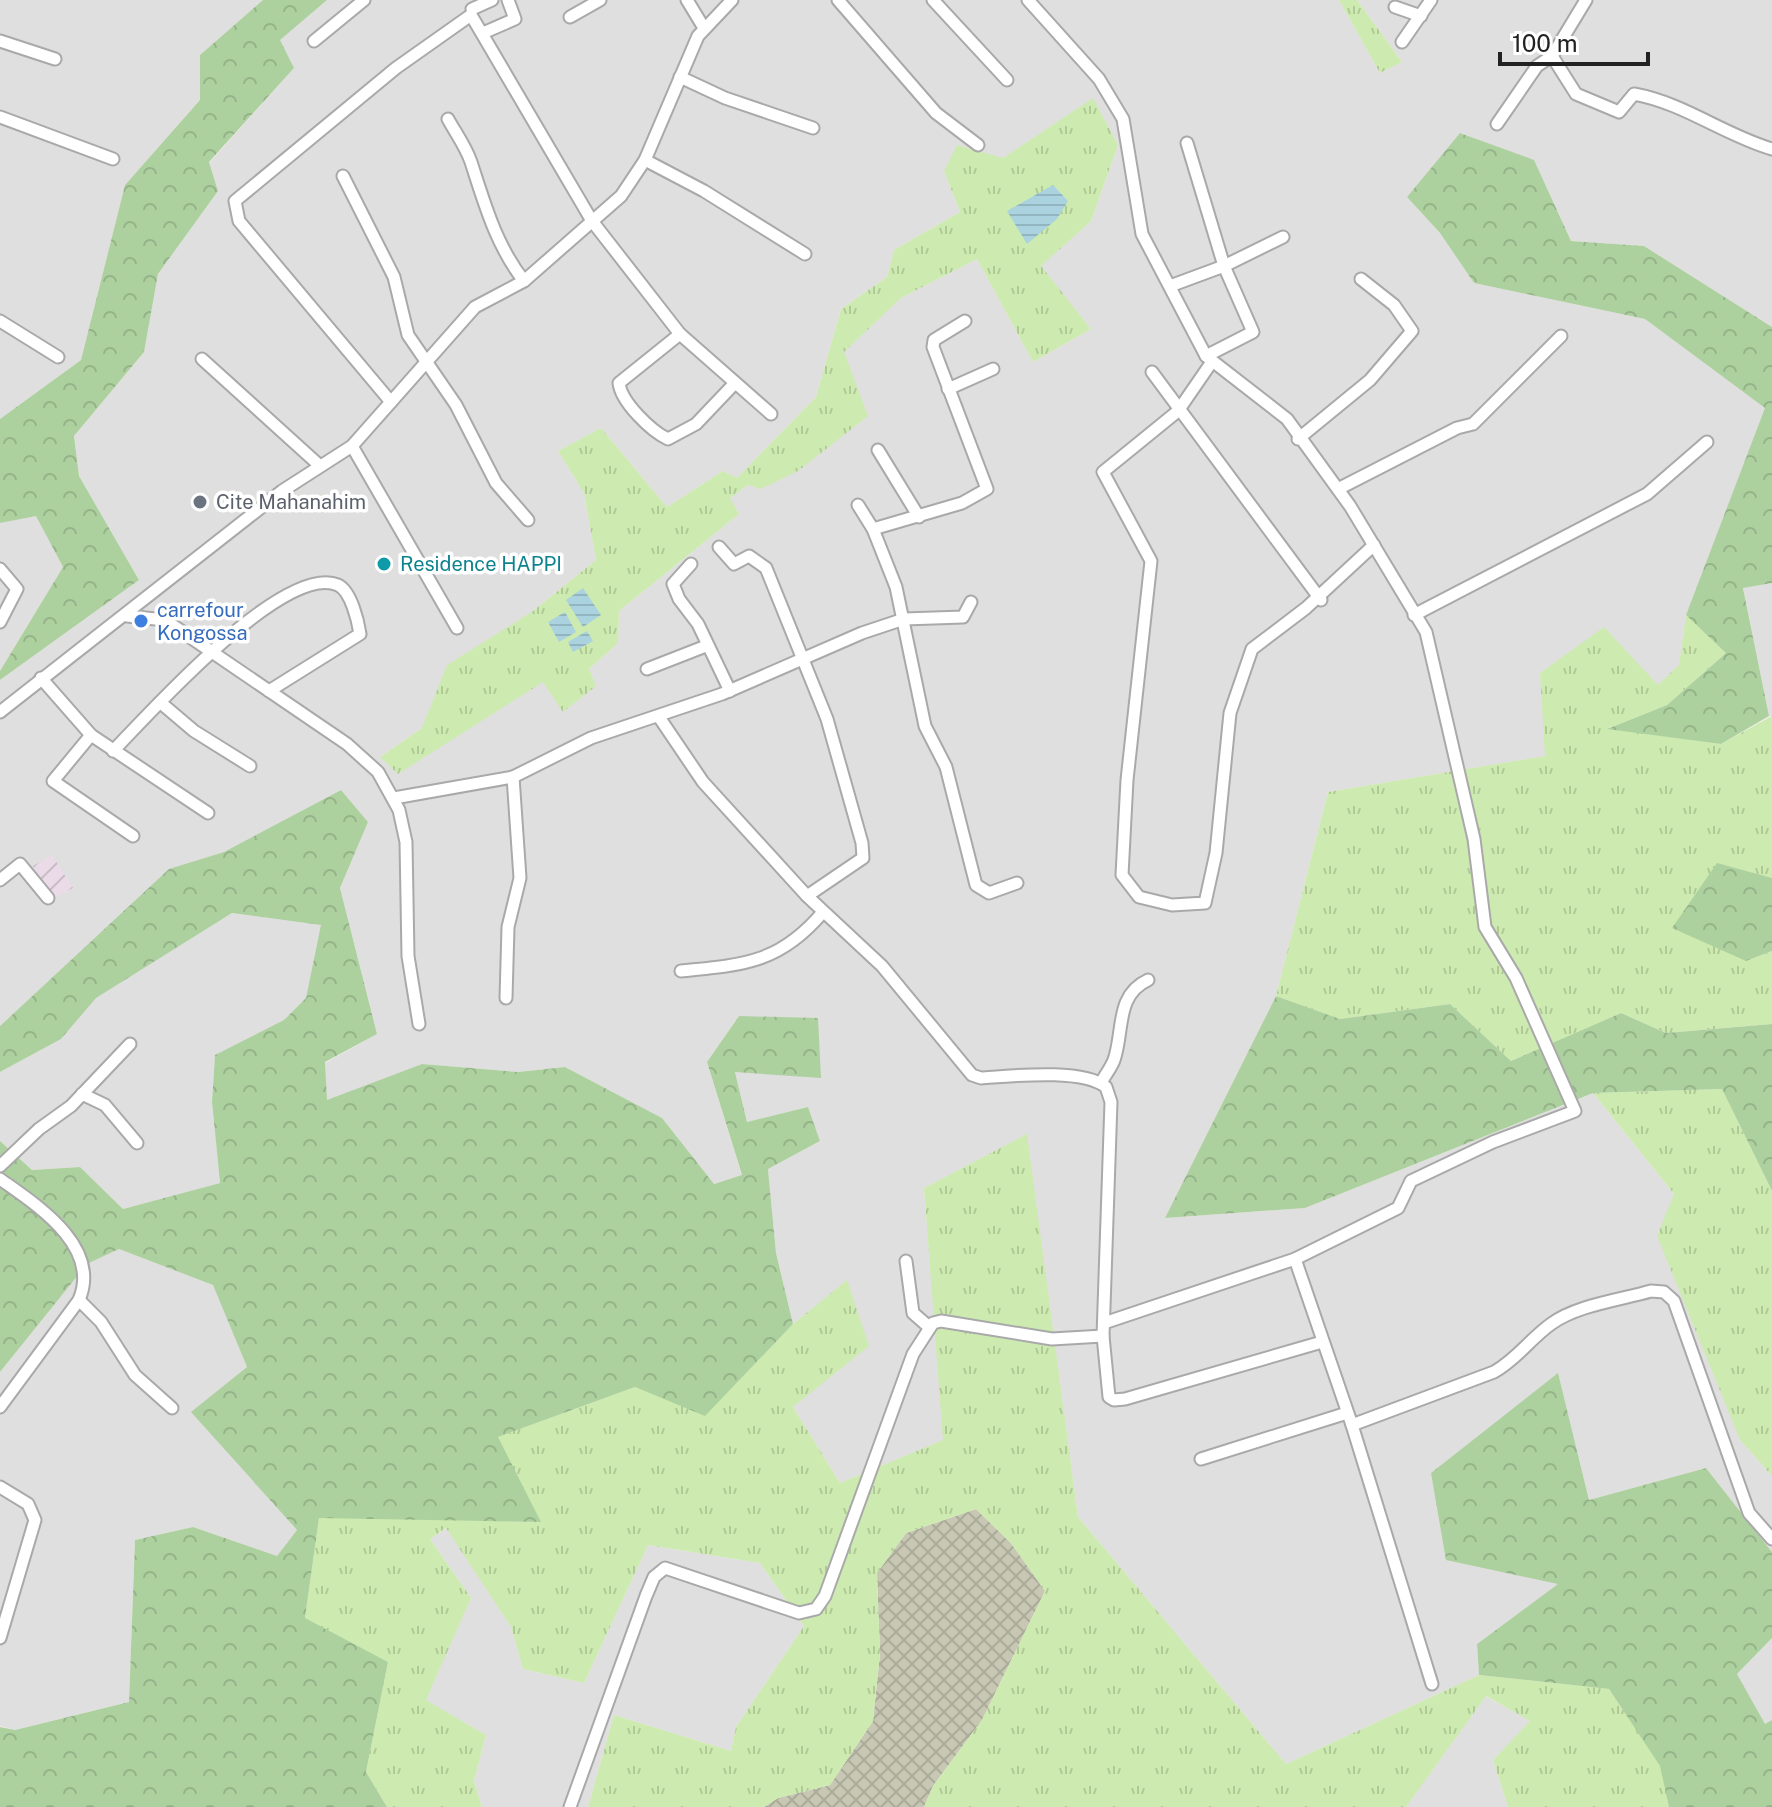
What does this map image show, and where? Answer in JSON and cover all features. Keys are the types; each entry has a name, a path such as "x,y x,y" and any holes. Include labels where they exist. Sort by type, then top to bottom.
{"street":[{"path":"314,41 364,0"},
{"path":"391,402 239,221 235,201 472,9 492,0"},
{"path":"483,33 515,19 508,0"},
{"path":"570,17 600,0"},
{"path":"687,0 704,28"},
{"path":"0,712 127,616 237,525 319,465 352,446 475,307 524,281 628,189 645,160 704,28 732,0"},
{"path":"838,0 936,113 978,145"},
{"path":"933,0 1007,80"},
{"path":"1028,0 1099,79 1123,119 1142,234 1208,361 1287,419 1338,489 1426,632 1474,839 1485,927 1516,978 1575,1111 1493,1142 1411,1181 1398,1208 1295,1259 1104,1323"},
{"path":"1402,42 1431,0"},
{"path":"1497,124 1537,66 1552,56 1586,0"},
{"path":"1395,7 1421,16"},
{"path":"472,9 592,221 680,334 771,414"},
{"path":"0,41 55,59"},
{"path":"1552,56 1576,94 1604,106 1619,112 1634,94 1664,100 1740,140 1772,149"},
{"path":"680,77 725,98 813,128"},
{"path":"0,117 113,159"},
{"path":"448,119 471,160 477,188 502,248 524,281"},
{"path":"1187,143 1224,266 1253,332 1208,361 1178,411 1103,472 1151,561 1127,780 1122,875 1139,897 1172,905 1205,903 1216,853 1230,713 1252,649 1320,599 1374,545"},
{"path":"645,160 704,191 805,254"},
{"path":"343,176 394,277 408,335 456,405 496,483 528,520"},
{"path":"1170,286 1224,266 1283,237"},
{"path":"1299,438 1370,380 1412,331 1394,305 1361,279"},
{"path":"0,321 58,357"},
{"path":"873,529 962,503 987,489 932,343 965,321"},
{"path":"680,334 619,383 622,393 655,431 668,439 682,434 735,383"},
{"path":"1338,489 1457,428 1473,424 1561,336"},
{"path":"202,359 319,465"},
{"path":"948,389 993,369"},
{"path":"1152,372 1320,599"},
{"path":"1414,614 1647,494 1707,442"},
{"path":"352,446 457,628"},
{"path":"878,450 919,517"},
{"path":"858,505 873,529 896,587 925,726 946,767 976,885 989,893 1017,883"},
{"path":"719,547 734,564 749,556 766,568 827,719 865,855 807,896"},
{"path":"691,564 673,584 679,599 695,617 706,646 730,691"},
{"path":"0,569 17,589 0,622"},
{"path":"113,751 211,652 279,597 325,584 341,587 347,595 360,634 269,691"},
{"path":"394,798 513,777 591,738 730,691 804,657 904,619 958,618 967,614 971,602"},
{"path":"127,616 165,620 363,757 394,798 406,842 408,956 419,1024"},
{"path":"647,669 706,646"},
{"path":"41,678 91,735 208,813"},
{"path":"161,703 194,731 250,766"},
{"path":"659,717 703,782 807,896 882,966 976,1078 1044,1075 1101,1083"},
{"path":"91,735 53,781 133,836"},
{"path":"506,998 508,927 520,878 513,777"},
{"path":"0,880 20,864 48,898"},
{"path":"681,971 735,965 780,952 823,912"},
{"path":"1101,1083 1115,1057 1117,1032 1131,993 1148,980"},
{"path":"0,1166 82,1094 130,1044"},
{"path":"1101,1083 1111,1102 1103,1336 1109,1397 1114,1400 1322,1342"},
{"path":"82,1094 105,1105 137,1143"},
{"path":"0,1179 50,1215 70,1238 82,1274 79,1300 0,1407"},
{"path":"1295,1259 1352,1425 1432,1684"},
{"path":"906,1261 913,1313 929,1327"},
{"path":"1352,1425 1494,1372 1515,1360 1552,1323 1569,1315 1651,1291 1664,1292 1674,1301 1749,1513 1772,1539"},
{"path":"79,1300 101,1322 135,1375 172,1408"},
{"path":"570,1807 654,1577 665,1568 683,1571 799,1613 816,1609 825,1596 913,1354 929,1327 941,1321 1052,1339 1103,1336"},
{"path":"1201,1459 1347,1413"},
{"path":"0,1487 28,1504 35,1520 0,1638"}],"shaded area":[{"path":"0,0 263,0 200,55 200,100 125,185 81,360 0,419"},
{"path":"327,0 1339,0 1380,73 1402,62 1357,0 1772,0 1772,327 1644,246 1571,241 1534,161 1461,133 1407,197 1440,233 1474,283 1645,319 1766,408 1686,615 1679,665 1658,686 1540,673 1546,756 1328,792 1276,996 1165,1218 1305,1208 1593,1093 1674,1194 1740,1440 1772,1476 1772,1552 1706,1468 1589,1500 1558,1374 1559,1584 1477,1644 1479,1675 1286,1764 1078,1517 1026,1135 924,1188 944,1440 840,1483 793,1407 847,1281 793,1324 776,1253 768,1169 820,1141 808,1107 747,1122 735,1072 739,1016 707,1062 742,1176 713,1184 662,1118 565,1067 518,1072 422,1064 326,1101 325,1063 377,1034 340,888 368,822 341,790 224,852 169,870 0,1026 0,680 139,580 79,476 74,436 144,352 158,274 218,191 209,163 294,68 279,40","holes":["1093,99 1118,145 1091,221 1040,266 1091,329 1033,362 977,259 901,298 843,352 798,471 748,485 729,498 739,514 619,611 618,643 589,669 543,681 380,757 422,728 533,611 596,560 584,493 558,451 601,428 667,507 723,471 737,478 816,397 841,309 887,277 894,250 960,212 944,171 1003,158"]},
{"path":"36,515 63,567 0,671 0,523"},
{"path":"1772,583 1772,716 1769,716 1743,587"},
{"path":"52,855 73,888 53,898 33,866"},
{"path":"232,913 322,925 306,998 284,1020 215,1056 212,1102 220,1183 123,1209 80,1167 32,1170 0,1141 0,1072 61,1039 95,998"},
{"path":"119,1249 214,1285 247,1367 192,1412 297,1530 277,1556 193,1527 135,1540 129,1702 15,1730 0,1726 0,1372 87,1264"},
{"path":"976,1509 1011,1543 1045,1591 982,1720 933,1786 924,1807 764,1807 778,1798 830,1785 873,1721 880,1654 877,1573 906,1533"},
{"path":"447,1528 511,1627 523,1669 584,1683 648,1545 760,1563 804,1626 736,1727 731,1751 614,1715 588,1807 482,1807 474,1781 486,1735 425,1700 471,1598 430,1539"},
{"path":"1772,1638 1772,1720 1765,1725 1737,1674"},
{"path":"1485,1696 1531,1721 1493,1760 1508,1807 1406,1807"}],"green space":[{"path":"263,0 327,0 280,40 294,68 209,162 218,191 158,274 144,352 74,436 79,476 139,580 0,680 0,671 63,567 36,516 0,523 0,419 81,360 125,185 200,100 200,55"},
{"path":"1339,0 1357,0 1402,62 1380,73"},
{"path":"1093,98 1118,145 1091,221 1041,266 1091,329 1033,362 977,259 901,298 844,352 868,416 798,471 761,489 748,485 730,498 739,514 619,611 618,643 589,669 596,686 563,712 543,682 398,774 380,757 422,728 447,665 533,611 596,560 584,493 558,451 601,428 667,507 723,471 737,478 816,397 841,309 887,277 894,250 960,212 944,171 957,145 1003,158"},
{"path":"1460,133 1534,160 1571,241 1644,246 1772,327 1772,583 1743,588 1769,716 1721,744 1607,729 1667,705 1726,653 1686,615 1765,408 1645,319 1474,283 1440,233 1407,197"},
{"path":"1686,615 1727,652 1667,705 1609,728 1721,744 1772,716 1772,878 1717,864 1746,961 1772,951 1772,1024 1666,1033 1621,1013 1511,1061 1450,1004 1340,1019 1276,996 1328,792 1545,756 1540,673 1604,627 1658,685 1679,665"},
{"path":"341,790 368,822 340,888 377,1034 325,1062 327,1100 422,1064 518,1072 565,1067 662,1118 714,1184 742,1175 707,1062 739,1016 818,1018 821,1078 735,1072 747,1122 808,1107 820,1141 768,1169 776,1253 793,1324 705,1416 635,1387 498,1437 541,1522 319,1518 305,1618 388,1662 366,1772 387,1807 0,1807 0,1727 15,1730 129,1702 135,1540 193,1527 277,1556 297,1530 191,1412 247,1367 213,1285 119,1249 87,1264 0,1372 0,1141 32,1170 80,1167 123,1209 220,1183 212,1102 215,1055 284,1020 306,998 321,925 232,913 96,998 61,1039 0,1072 0,1026 169,869 224,852"},
{"path":"1717,863 1772,878 1772,951 1746,961 1672,928"},
{"path":"1276,996 1340,1019 1450,1004 1511,1061 1621,1013 1666,1033 1772,1024 1772,1191 1722,1089 1593,1093 1305,1208 1165,1218"},
{"path":"1722,1089 1772,1191 1772,1476 1740,1440 1657,1236 1674,1194 1593,1093"},
{"path":"1027,1134 1078,1517 1286,1764 1479,1675 1609,1689 1661,1766 1669,1807 1508,1807 1493,1760 1530,1721 1486,1696 1406,1807 924,1807 933,1786 982,1720 1045,1591 1011,1543 976,1509 906,1533 877,1573 880,1654 873,1721 830,1785 778,1798 764,1807 588,1807 614,1715 731,1751 736,1727 804,1626 760,1563 648,1545 584,1683 523,1669 511,1627 446,1528 430,1539 471,1598 426,1700 486,1735 474,1781 482,1807 387,1807 366,1772 388,1662 305,1619 319,1517 540,1522 497,1437 635,1387 705,1415 793,1324 847,1280 869,1346 793,1407 840,1483 943,1440 924,1188"},
{"path":"1558,1373 1589,1500 1706,1468 1772,1552 1772,1638 1737,1674 1765,1724 1772,1720 1772,1807 1669,1807 1660,1766 1609,1689 1479,1675 1477,1644 1558,1584 1446,1560 1431,1473"}],"water":[{"path":"1053,185 1068,201 1057,219 1027,244 1007,211"},
{"path":"583,588 601,615 583,627 566,600"},
{"path":"565,612 576,632 559,642 548,622"},
{"path":"587,631 593,641 573,652 568,642"}],"place":[{"name":"Cite Mahanahim","path":"200,502"},
{"name":"Residence HAPPI","path":"384,564"},
{"name":"carrefour Kongossa","path":"141,621"}]}
